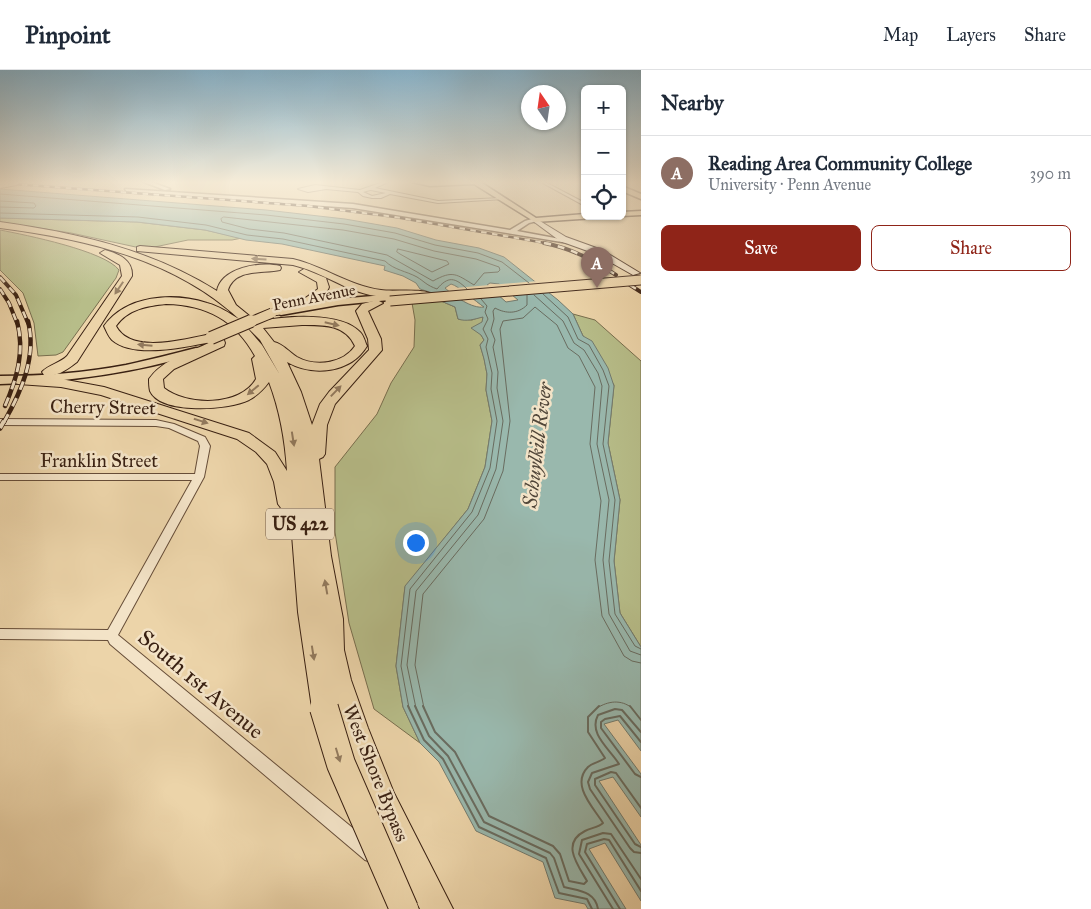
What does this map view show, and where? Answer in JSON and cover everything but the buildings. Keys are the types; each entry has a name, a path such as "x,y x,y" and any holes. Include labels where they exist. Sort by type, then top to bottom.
{"highway":[{"name":"West Shore Bypass","path":"0,226 78,238 114,247 169,268 193,280 231,306 260,336 286,373 301,413 314,483 320,550 332,622 335,706 341,764 406,899"},
{"name":"West Shore Bypass","path":"0,226 91,246 150,266 185,284 213,302 237,323 260,336 288,411 294,446 308,620 335,706 365,757 391,816 437,909"},
{"path":"78,238 152,251 295,262 321,270 381,298"},
{"path":"48,372 64,366 72,359 127,276 128,268 124,263 91,246"},
{"path":"231,306 223,294 223,285 229,278 240,273 264,269 290,269 312,274 323,282 324,289 318,295 279,318 260,336"},
{"path":"318,522 316,440 319,421 330,398 373,354 376,343 362,311 366,306 381,298 392,295 425,294"},
{"path":"215,340 176,345 146,346 121,340 112,334 110,326 118,315 130,308 176,301 207,306 237,323"},
{"path":"260,336 288,358 307,365 327,365 344,362 352,358 361,348 360,341 354,333 339,325 279,318"},
{"path":"215,340 161,372 156,379 157,390 172,400 202,405 228,402 246,396 257,388 263,380 260,336"},
{"path":"18,380 55,382 104,391 233,431 248,438 262,448 276,464 286,486 294,574 308,620"}],"main road":[{"path":"537,221 565,240 599,252 639,277"},
{"path":"425,294 639,277"},
{"name":"Penn Avenue","path":"0,374 90,369 137,361 215,340 279,318 381,298 639,277"},
{"name":"Penn Avenue","path":"0,380 124,370 175,358 215,340 260,336"}],"street":[{"path":"456,221 517,230 533,221"},
{"path":"462,221 492,225 565,240"},
{"name":"Cherry Street","path":"0,422 156,423 171,426 202,439"},
{"name":"South 1st Avenue","path":"202,439 205,446 199,477 112,634 115,640 349,834 406,899"},
{"name":"Franklin Street","path":"0,477 199,477"},
{"path":"0,634 112,634"}],"green space":[{"path":"0,222 137,222 205,230 242,238 232,240 188,240 145,249 71,233"},
{"path":"0,230 82,250 111,263 119,270 116,278 63,352 56,355 38,356 34,323 23,293 0,270"},
{"path":"441,301 455,307 458,319 472,320 483,316 481,335 484,340 480,345 487,374 486,390 492,421 485,467 468,509 405,587 396,666 403,707 420,743 374,709 349,623 335,532 335,467 377,414 391,383 414,347 415,320 412,303"},
{"path":"573,314 595,320 641,361 641,647 620,613 614,561 620,500 608,443 614,385 583,336"}],"water":[{"name":"Schuylkill River","path":"108,221 357,221 397,228 436,240 479,248 504,257 573,314 583,336 592,341 608,368 614,386 608,443 620,500 614,561 620,613 641,647 641,751 618,720 604,724 641,774 641,817 613,777 599,781 641,845 641,901 605,843 589,849 626,909 588,909 585,904 555,898 543,862 476,831 439,762 420,743 403,707 396,666 405,586 468,509 485,467 492,421 486,390 487,374 480,345 484,340 481,335 471,328 482,322 483,317 467,320 458,319 455,307 441,301 439,295 420,289 416,283 403,276 384,270 385,266 282,244 246,240 205,230 137,222","holes":["490,283 499,284 518,300 506,302 487,285","451,284 484,307 469,304 445,288"]}],"pier":[{"path":"538,281 552,292 509,295 498,286 491,285 503,296 467,299 455,288"}],"railway":[{"path":"419,221 551,244"},
{"path":"544,243 582,255 616,275"},
{"path":"0,277 16,295 28,323"},
{"path":"630,285 641,292"},
{"path":"0,289 9,303 17,323"},
{"path":"5,406 16,375 20,354 17,321"},
{"path":"4,422 26,374 30,348 28,321"},
{"path":"0,428 4,421"}],"place":[{"name":"Reading Area Community College","path":"597,288"}]}
